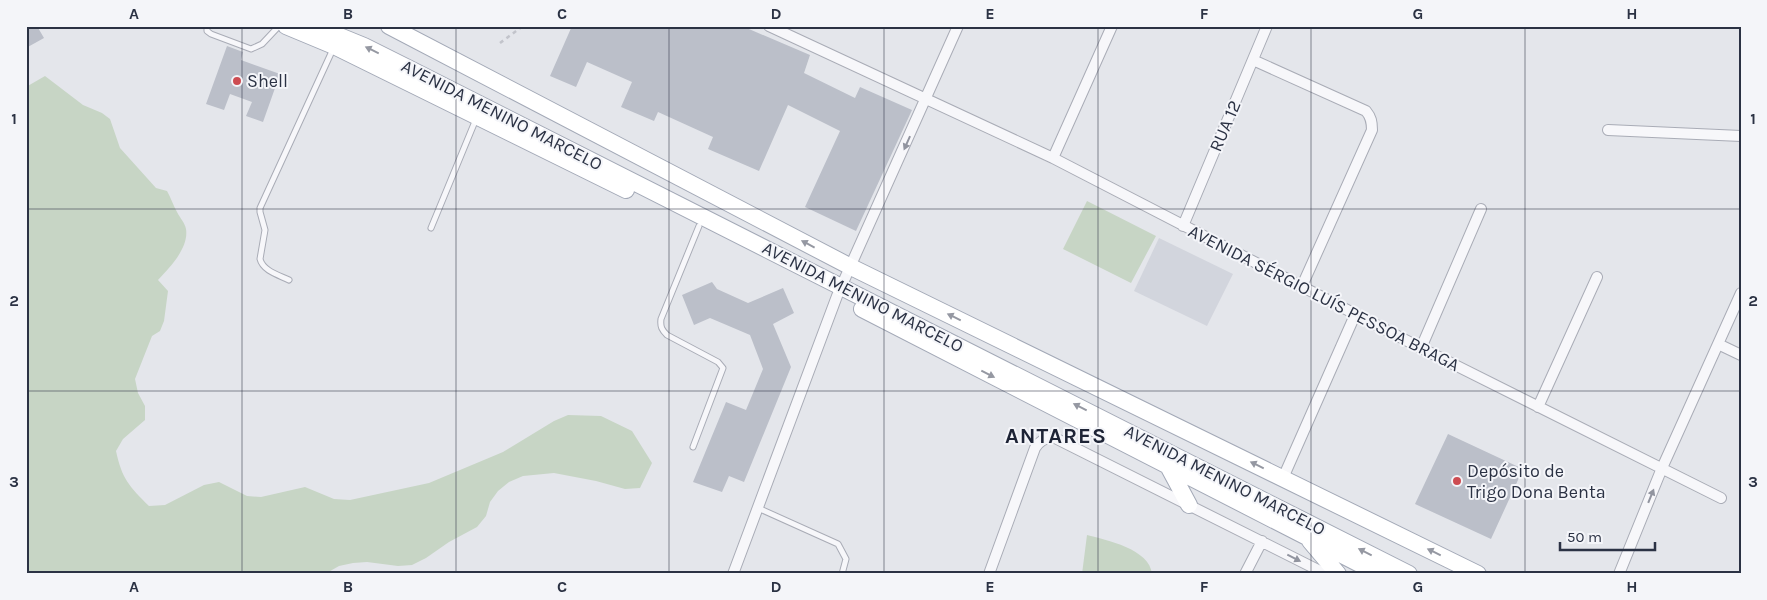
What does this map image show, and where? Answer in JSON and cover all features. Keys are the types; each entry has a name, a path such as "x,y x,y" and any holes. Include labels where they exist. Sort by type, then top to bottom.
{"main road":[{"name":"AVENIDA MENINO MARCELO","path":"286,26 334,46 700,226 839,291 1409,574"},
{"name":"AVENIDA MENINO MARCELO","path":"315,26 364,46 734,232 839,291 1168,466 1379,574"},
{"path":"389,26 851,267 1478,574"},
{"path":"689,182 734,232"},
{"path":"1168,466 1190,505"},
{"path":"1305,536 1338,574"}],"street":[{"name":"AVENIDA SÉRGIO LUÍS PESSOA BRAGA","path":"769,26 1054,158 1355,315 1721,498"},
{"path":"733,574 839,291 958,26"},
{"path":"1054,158 1112,26"},
{"name":"RUA 12","path":"1183,226 1267,26"},
{"path":"1254,60 1366,111 1370,117 1372,130 1302,286"},
{"path":"1608,130 1741,136"},
{"path":"1421,348 1481,209"},
{"path":"1538,407 1597,277"},
{"path":"1619,574 1662,468 1741,293"},
{"path":"1283,478 1355,315"},
{"path":"1718,344 1741,355"},
{"path":"989,574 1035,448 1043,439 1053,437 1326,574"},
{"path":"1245,574 1262,541"}],"lane":[{"path":"207,26 207,31 211,34 252,49 262,44 279,26"},
{"path":"289,280 261,263 265,230 260,208 334,46"},
{"path":"431,228 477,116"},
{"path":"693,447 722,368 718,362 668,335 660,325 700,226"},
{"path":"758,508 838,544 846,559 842,574"}],"path":[{"path":"500,44 523,26"}],"shaded area":[{"path":"1159,238 1233,274 1207,326 1134,291"}],"green space":[{"path":"45,76 83,105 102,113 110,119 120,148 156,188 167,191 186,229 185,243 182,250 158,280 168,291 164,321 160,331 152,336 135,379 138,393 145,406 145,420 123,439 116,451 127,482 149,506 165,505 204,485 219,482 247,496 261,497 305,487 334,499 350,500 429,483 503,452 554,421 568,415 601,416 632,431 652,463 640,488 625,489 554,473 523,476 509,482 498,491 490,502 486,516 477,527 412,565 353,563 339,566 325,574 26,574 26,87"},
{"path":"1087,201 1156,236 1131,283 1063,249"},
{"path":"1087,535 1115,543 1136,552 1144,558 1152,574 1082,574"}],"building":[{"path":"26,26 37,26 44,38 26,48"},
{"path":"572,26 742,26 810,55 804,73 855,98 860,87 912,110 856,231 805,207 840,131 788,105 759,171 708,149 713,137 658,112 654,121 621,107 632,82 587,62 576,87 550,76"},
{"name":"Shell","path":"227,46 243,52 241,60 280,74 263,122 246,116 252,102 230,94 224,110 206,104"},
{"path":"712,282 717,289 748,303 783,288 794,313 773,324 791,367 744,482 729,476 722,492 693,482 726,402 746,410 763,369 750,335 710,318 694,325 682,295"},
{"name":"Depósito de Trigo Dona Benta","path":"1448,434 1523,469 1491,539 1415,504"}],"place":[{"name":"Shell","path":"237,81"},
{"name":"Depósito de Trigo Dona Benta","path":"1457,481"}],"district":[{"name":"ANTARES","path":"1056,435"}]}
